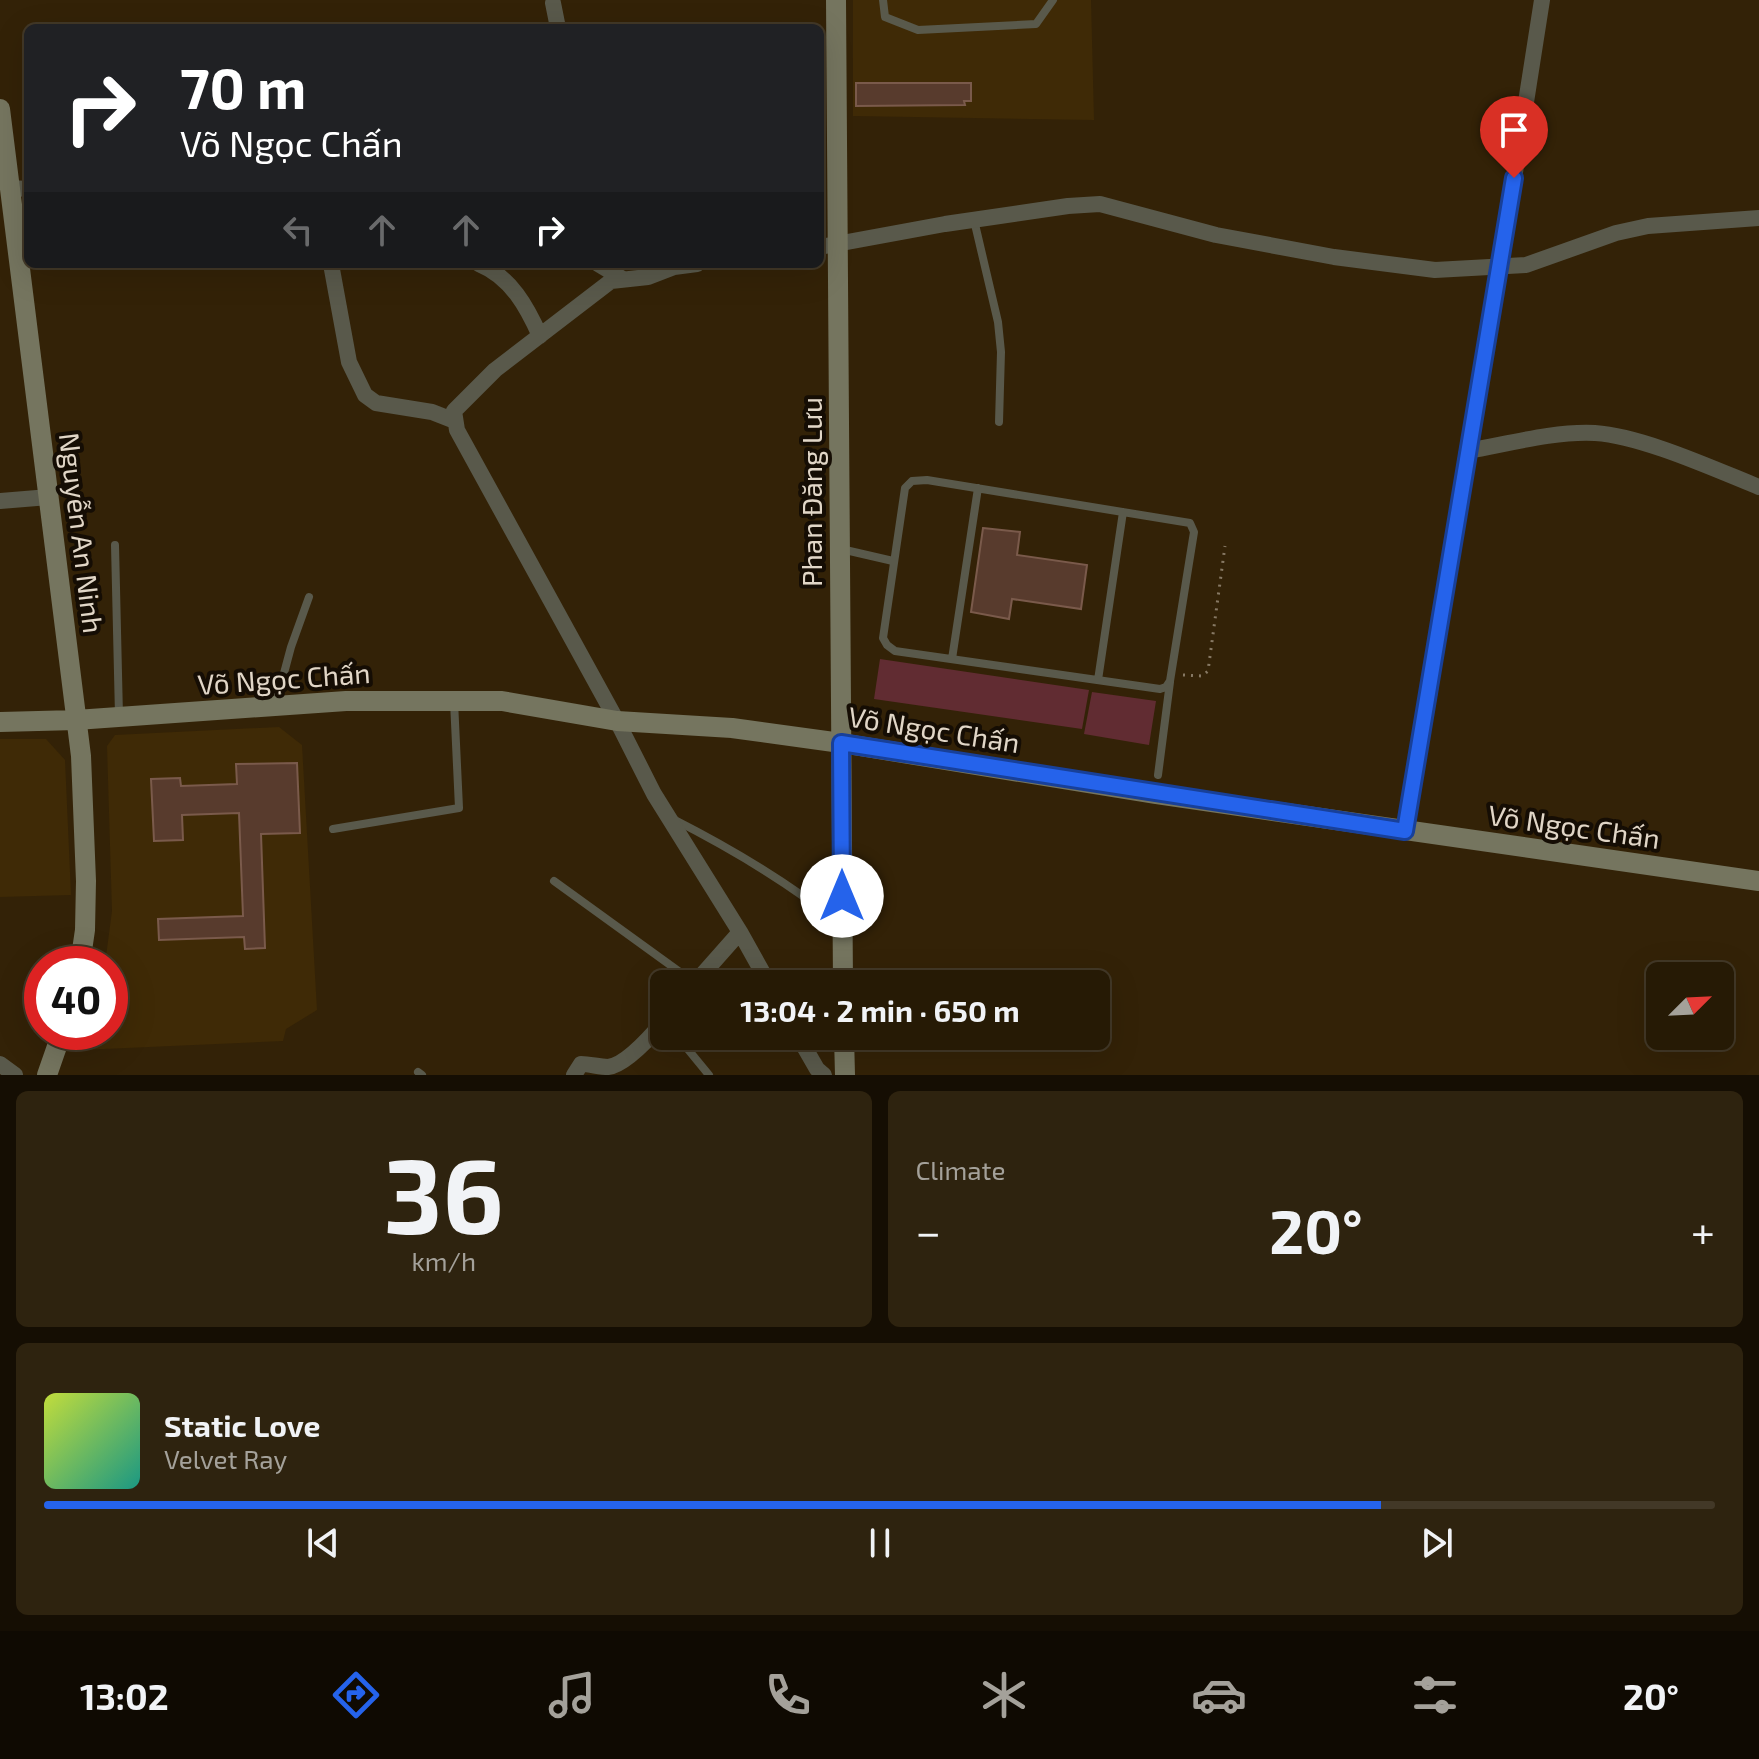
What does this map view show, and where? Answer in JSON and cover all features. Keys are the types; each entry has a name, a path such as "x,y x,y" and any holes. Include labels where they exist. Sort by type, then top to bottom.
{"street":[{"name":"Phan Đăng Lưu","path":"836,0 829,246 840,549 843,970"},
{"path":"1405,831 1542,0"},
{"path":"553,3 557,24"},
{"name":"Nguyễn An Ninh","path":"0,109 19,189 24,240"},
{"path":"829,246 974,220 1100,204 1216,235 1334,257 1435,270 1500,268 1534,263 1616,233 1648,226 1759,218"},
{"name":"Nguyễn An Ninh","path":"27,268 49,497 81,756 86,881 83,946"},
{"path":"332,268 349,362 365,395 376,403 432,412 455,421"},
{"path":"486,268 499,276 520,297 540,336"},
{"path":"605,268 623,279"},
{"path":"671,268 648,277 611,281 495,370 454,411 455,421 457,430 668,817 761,970"},
{"path":"1467,451 1569,434 1596,433 1623,437 1759,487"},
{"path":"0,501 49,497"},
{"name":"Võ Ngọc Chấn","path":"0,722 76,720 276,705 502,701 617,721 732,728 841,743 1405,831 1759,881"},
{"path":"707,970 740,932"},
{"path":"574,1075 581,1064 613,1071 650,1036"},
{"path":"47,1075 56,1050"},
{"path":"806,1050 824,1075"},
{"path":"844,1050 845,1075"},
{"path":"0,1064 15,1075"}],"lane":[{"path":"883,0 885,17 918,30 1036,24 1053,0"},
{"path":"974,220 998,322 1001,352 999,422"},
{"path":"1158,775 1194,532 1190,523 927,480 912,481 905,488 883,638 895,651 1160,689 1166,687 1171,677"},
{"path":"952,659 978,488"},
{"path":"1098,680 1123,512"},
{"path":"115,545 119,717"},
{"path":"840,549 893,561"},
{"path":"276,705 291,647 309,597"},
{"path":"333,829 459,808 454,700"},
{"path":"668,817 731,848 822,909 843,927"},
{"path":"554,881 676,970"},
{"path":"688,1050 709,1075"}],"path":[{"path":"1171,677 1202,676 1208,671 1225,546"}],"shaded area":[{"path":"853,0 1091,0 1094,120 853,116"},
{"path":"880,659 1089,690 1082,729 874,699"},
{"path":"1092,692 1156,701 1149,745 1084,734"},
{"path":"279,727 302,745 317,1010 286,1029 283,1041 128,1048 128,946 107,946 112,911 107,746 115,735"},
{"path":"0,739 46,739 65,760 71,895 0,897"}],"building":[{"path":"856,83 971,83 971,101 964,101 965,105 856,106"},
{"path":"983,528 1020,532 1017,555 1087,565 1081,609 1012,599 1009,619 971,612"},
{"path":"297,763 300,833 261,834 265,948 245,949 244,937 159,940 158,919 243,916 239,813 182,815 183,840 154,841 151,779 180,778 181,786 237,784 236,764"}],"route":[{"path":"842,896 841,743 1405,831 1514,178"}]}
